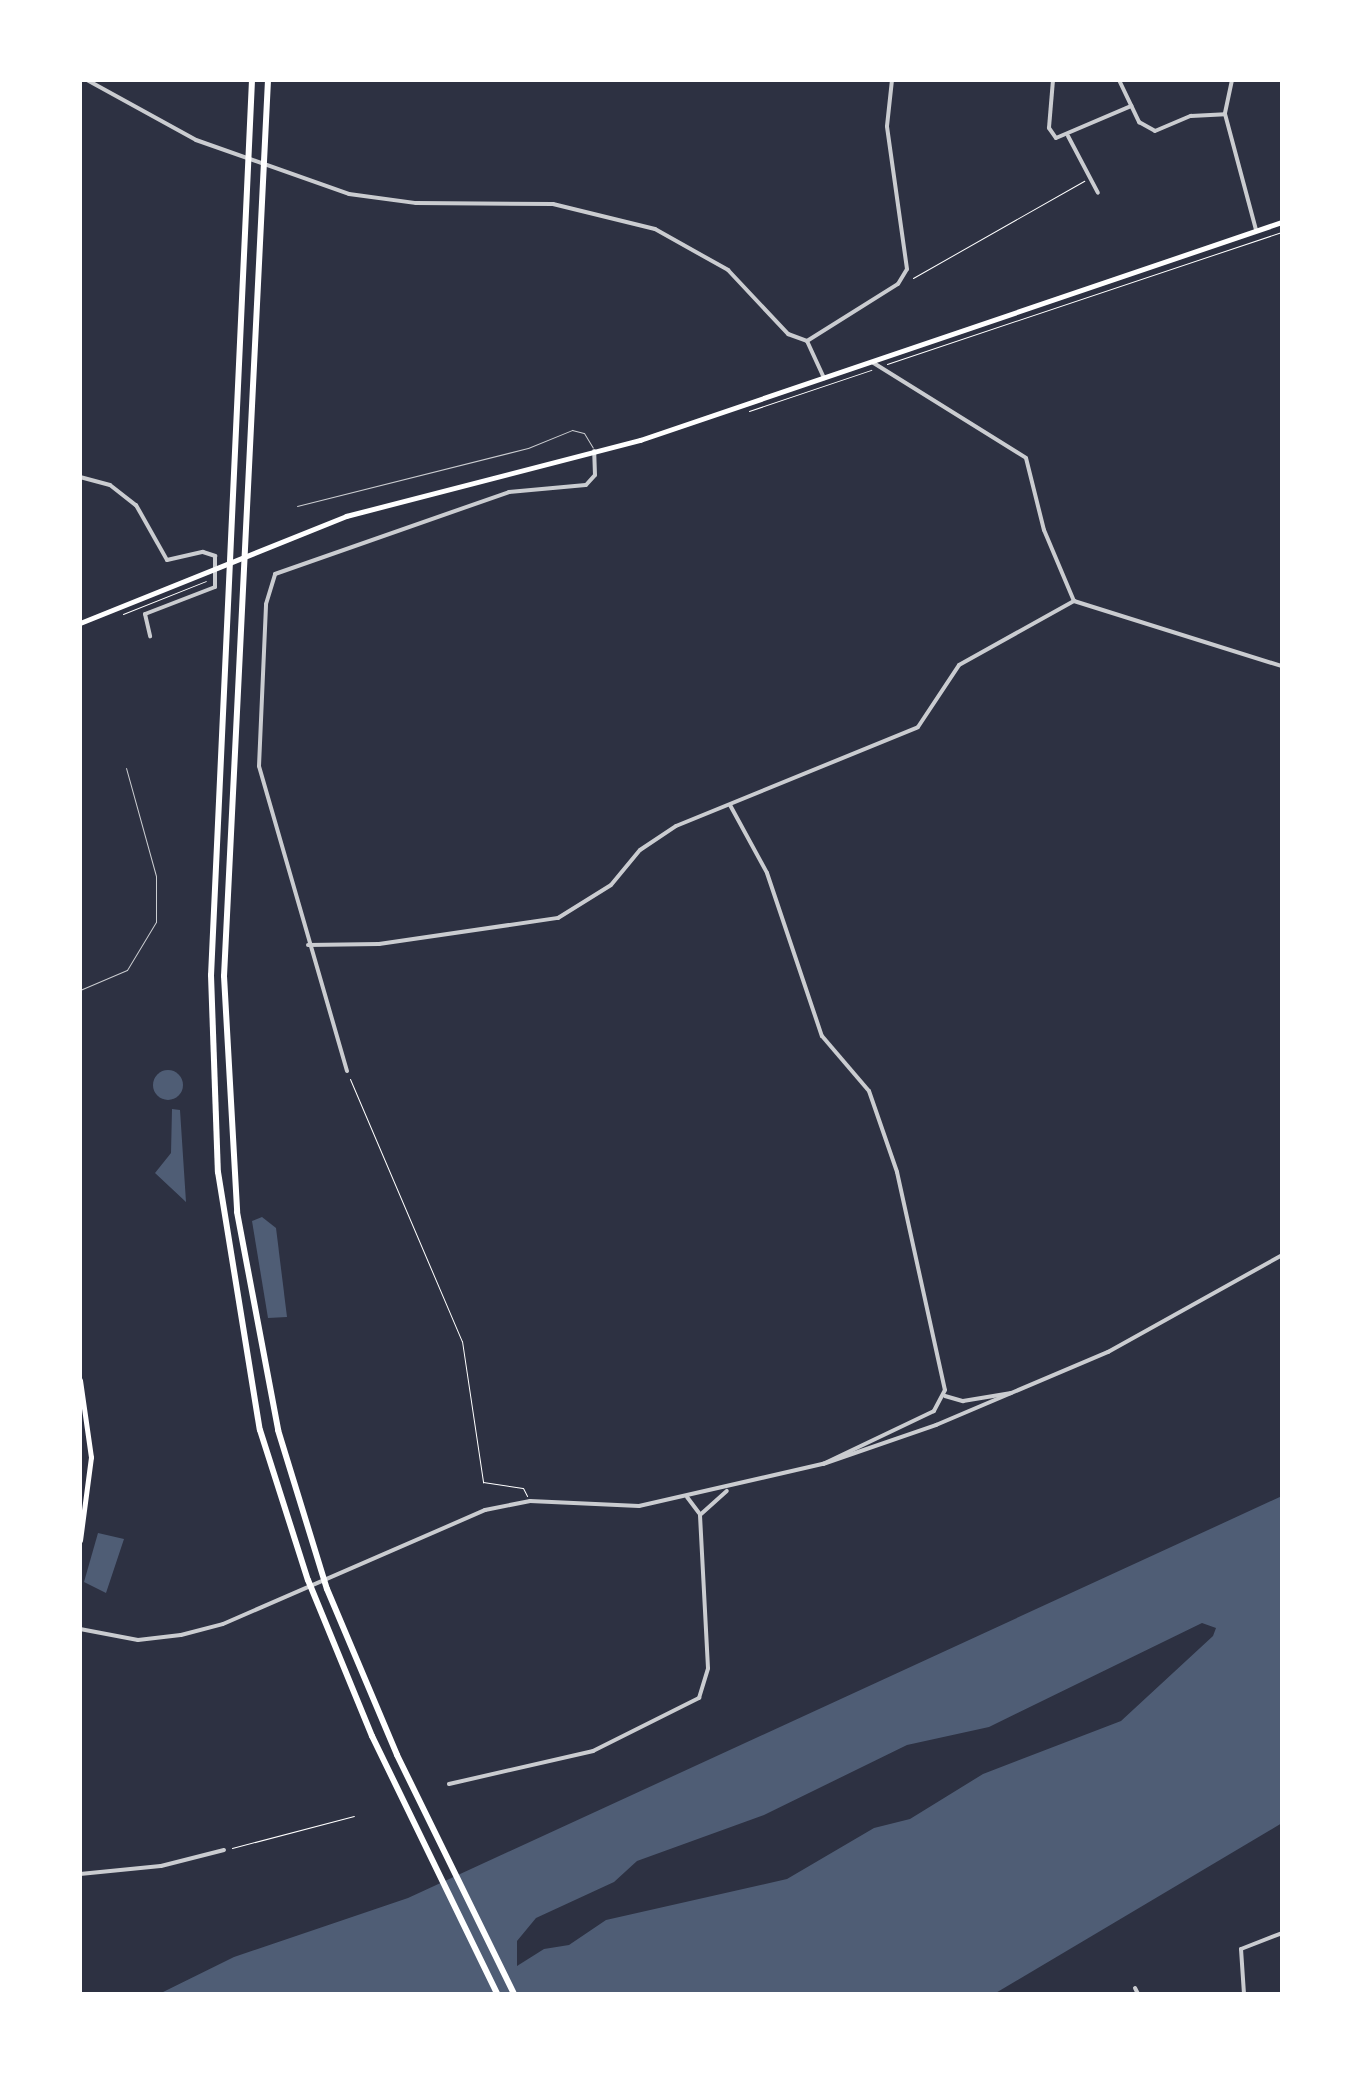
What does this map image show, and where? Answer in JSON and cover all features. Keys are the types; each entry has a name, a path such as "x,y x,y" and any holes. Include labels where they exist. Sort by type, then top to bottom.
{"highway":[{"path":"252,80 214,902 218,1172 260,1430 313,1595 427,1852 496,1994"},
{"path":"268,80 226,903 226,1093 254,1320 278,1430 327,1589 514,1994"}],"main road":[{"path":"80,623 140,603 330,522 594,452 1282,222"},
{"path":"80,1380 91,1457 80,1540"}],"street":[{"path":"87,80 228,153 375,199 553,204 629,220 708,255 788,334 807,341 824,378"},
{"path":"807,341 905,276 887,126 892,80"},
{"path":"1052,80 1049,128 1056,138 1131,106"},
{"path":"1119,80 1144,127 1155,131 1196,115 1225,114"},
{"path":"1232,80 1225,114 1256,230"},
{"path":"1068,136 1098,193"},
{"path":"872,362 1026,458 1044,530 1074,600"},
{"path":"347,1071 260,766 266,604 275,574 510,492 586,485 596,475 594,452"},
{"path":"80,477 110,485 136,504 167,560 204,552 215,556 215,587 144,614 150,636"},
{"path":"308,945 379,944 558,918 611,885 656,838 730,803 918,727 959,665 1074,600 1282,666"},
{"path":"730,803 767,872 822,1036 869,1091 897,1172 945,1396 934,1411 823,1464"},
{"path":"80,1629 138,1640 223,1624 485,1510 530,1501 628,1506 728,1490 823,1464 1108,1352 1282,1255"},
{"path":"945,1396 962,1401 1010,1393"},
{"path":"700,1515 728,1490"},
{"path":"449,1784 593,1751 699,1698 708,1668 700,1515 687,1497"},
{"path":"80,1874 162,1866 224,1850"},
{"path":"1244,1994 1241,1949 1282,1933"}],"lane":[{"path":"296,506 528,448 572,430 590,438 594,452"},
{"path":"80,990 127,970 156,922 156,876 126,768"}],"path":[{"path":"905,276 914,278 970,250 1088,178"},
{"path":"347,1071 418,1252 444,1292 462,1340 483,1482 523,1488 530,1501"},
{"path":"224,1850 354,1816"}],"water":[{"path":"168,1070 179,1074 183,1085 179,1096 168,1100 157,1096 153,1085 157,1074"},
{"path":"172,1109 180,1110 186,1202 155,1173 171,1153"},
{"path":"262,1217 276,1228 287,1317 268,1318 252,1221"},
{"path":"1282,1496 1282,1823 994,1994 159,1994 234,1957 408,1898","holes":["1202,1623 1216,1628 1213,1636 1121,1721 983,1774 910,1819 874,1828 787,1879 606,1920 569,1945 544,1949 517,1966 517,1941 536,1918 614,1882 637,1861 764,1815 907,1745 989,1727"]},
{"path":"98,1533 124,1539 106,1593 84,1582"}]}
